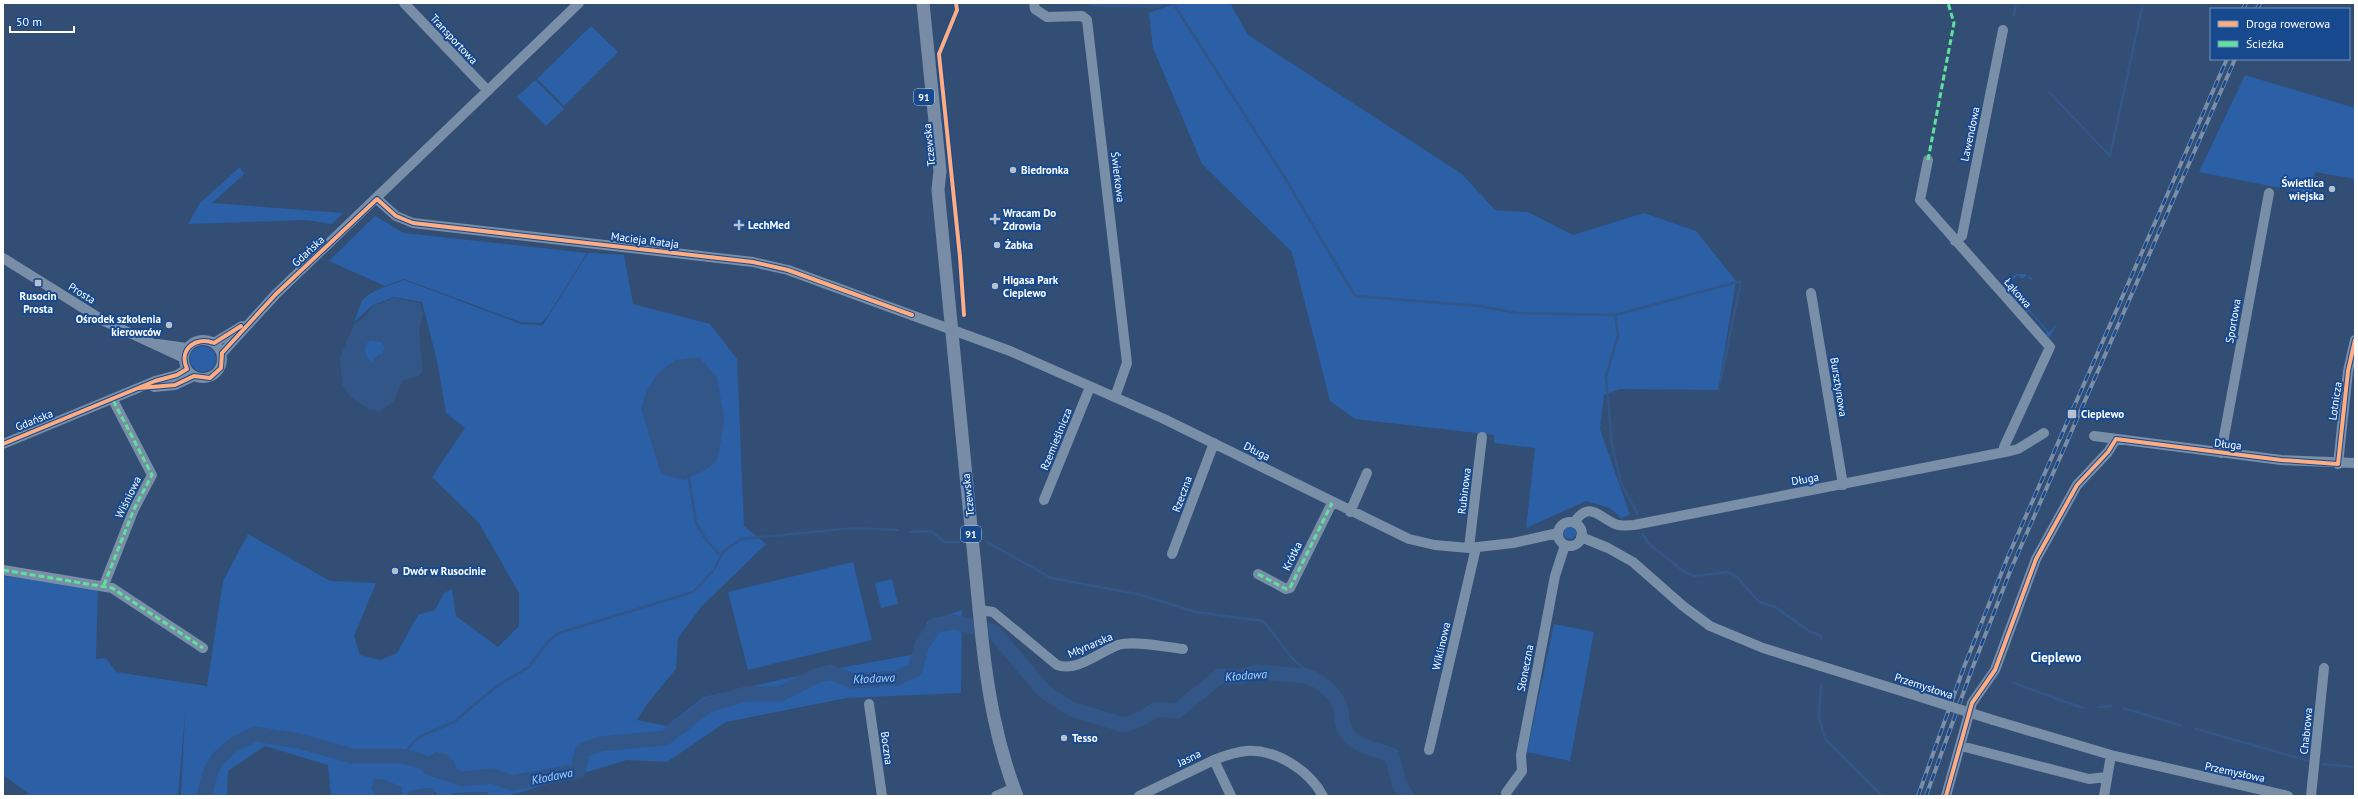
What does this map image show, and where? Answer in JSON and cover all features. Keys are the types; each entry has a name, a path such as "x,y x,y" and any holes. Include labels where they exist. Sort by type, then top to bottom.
{"main road":[{"name":"Tczewska","path":"914,3 932,170 938,190 982,639 994,723 1016,792"},
{"name":"Tczewska","path":"923,3 940,171 938,190"}],"street":[{"name":"Transportowa","path":"404,3 488,91"},
{"name":"Gdańska","path":"222,353 253,318 578,3"},
{"name":"Świerkowa","path":"1034,3 1035,9 1047,17 1082,16 1087,20 1127,363 1115,397"},
{"name":"Lawendowa","path":"1955,241 1962,236 2003,30"},
{"name":"Łąkowa","path":"1928,160 1920,200 2050,347 2024,399 2004,447 2004,452"},
{"name":"Sportowa","path":"2221,453 2269,193"},
{"name":"Macieja Rataja","path":"377,199 396,216 413,223 763,263 952,329"},
{"name":"Prosta","path":"3,258 104,321 152,343 186,353"},
{"name":"Bursztynowa","path":"1811,293 1843,485"},
{"name":"Gdańska","path":"214,343 253,318"},
{"name":"Długa","path":"952,329 1010,351 1115,397 1214,443 1350,512 1409,539 1450,547 1472,547 1513,543 1558,533 1562,525 1574,523 1578,517 1589,512 1604,515 1618,525 1634,525 1843,485 2018,449 2044,433"},
{"path":"200,340 214,343 222,353 221,368 214,375 204,379 190,372 186,353 200,340"},
{"name":"Lotnicza","path":"2338,464 2348,371 2355,340"},
{"name":"Gdańska","path":"3,444 140,388 175,384 190,372"},
{"name":"Rzemieślnicza","path":"1044,500 1090,387"},
{"name":"Wiśniowa","path":"104,585 134,509 152,475 113,400"},
{"name":"Długa","path":"2094,436 2221,453 2338,464 2355,463"},
{"name":"Rubinowa","path":"1472,547 1482,437"},
{"path":"1946,796 1972,703 1995,670 2036,559 2077,485 2108,452 2116,439"},
{"name":"Rzeczna","path":"1172,554 1214,443"},
{"path":"1350,512 1367,473"},
{"name":"Krótka","path":"1258,574 1286,589 1290,588 1332,503"},
{"path":"1558,533 1561,542 1565,545 1575,545 1581,538 1580,528 1574,523"},
{"name":"Przemysłowa","path":"1581,538 1608,548 1633,562 1682,606 1710,626 1763,648 2111,755 2282,795"},
{"name":"Słoneczna","path":"1506,793 1522,771 1521,755 1555,576 1565,545"},
{"name":"Wiklinowa","path":"1429,750 1475,552 1472,547"},
{"path":"3,570 104,585 112,588 203,648"},
{"name":"Młynarska","path":"979,615 993,612 1057,665 1062,667 1075,666 1125,643 1183,649"},
{"name":"Chabrowa","path":"2311,796 2324,668"},
{"name":"Boczna","path":"869,704 882,796"},
{"path":"1961,746 2088,779 2106,777"},
{"path":"1214,760 1246,751 1268,753 1297,767 1313,782 1323,796"},
{"path":"2104,796 2106,777 2111,755"},
{"name":"Jasna","path":"1139,796 1214,760 1231,796"},
{"path":"996,796 1016,792"}],"shaded area":[{"path":"1085,3 1170,3 1157,8 1093,7"},
{"path":"1176,3 1230,3 1248,35 1462,174 1495,210 1528,212 1573,235 1644,213 1696,231 1736,281 1718,390 1620,389 1604,395 1600,429 1630,515 1621,518 1610,508 1586,501 1526,528 1535,448 1494,443 1494,435 1355,419 1330,401 1292,252 1202,164 1153,48 1149,13"},
{"path":"591,26 618,52 564,106 537,79"},
{"path":"2245,75 2355,108 2355,179 2315,172 2311,194 2199,172"},
{"path":"535,80 564,109 546,126 517,97"},
{"path":"240,167 244,174 212,203 343,213 332,224 306,220 188,224 200,203"},
{"path":"375,216 404,233 587,253 547,317 541,323 520,322 404,279 385,286 329,261"},
{"path":"588,253 624,255 633,304 710,324 737,359 744,526 766,544 702,606 678,638 676,669 647,704 637,720 667,726 704,697 806,674 922,653 927,622 962,610 961,693 847,698 726,722 667,762 627,760 508,796 488,796 488,792 453,793 452,796 436,796 436,792 407,794 408,796 401,796 402,787 374,793 384,796 331,796 328,765 265,746 228,771 227,796 181,796 185,714 178,796 25,796 28,793 3,775 3,576 98,588 96,659 106,658 116,672 207,686 223,581 248,534 330,581 376,583 354,636 360,655 380,660 397,653 418,615 435,610 444,593 452,589 456,616 498,647 519,626 519,593 479,523 432,477 465,428 446,413 437,361 422,302 394,297 373,305 354,322 361,303 365,297 375,291 404,280 521,324 543,325"},
{"path":"2017,274 2027,275 2022,279 2018,275 2007,284 2017,297 2024,293 2016,301 2006,287 2007,283 2010,279"},
{"path":"394,298 420,303 423,314 419,330 423,371 418,376 402,381 394,401 381,411 369,410 350,396 342,384 340,357 354,324 366,316 373,306","holes":["371,340 382,342 385,348 383,354 378,355 373,362 367,359 364,349 367,342"]},
{"path":"2025,305 2049,332 2057,325 2049,337 2045,335 2047,332 2029,311 2026,313 2024,310"},
{"path":"371,340 382,342 385,348 383,354 378,355 373,362 367,359 364,349 367,342"},
{"path":"203,346 212,350 216,359 212,368 203,372 194,368 190,359 194,350"},
{"path":"699,357 717,377 724,419 718,459 709,468 684,480 661,474 641,408 647,390 658,373 675,360"},
{"path":"1568,527 1572,527 1576,533 1572,539 1568,539 1564,535 1564,531"},
{"path":"853,562 872,640 748,670 728,592"},
{"path":"892,579 898,604 881,608 875,583"},
{"path":"1554,624 1594,632 1570,761 1527,752"},
{"path":"435,752 447,754 454,762 458,774 445,781 424,774 422,769 429,756"},
{"path":"374,779 382,779 402,787 401,796 384,796 377,794 371,789"},
{"path":"434,788 436,796 408,796 409,791"},
{"path":"488,792 488,796 452,796 453,793"}],"waterway":[{"path":"1173,3 1285,178 1355,296 1480,306 1517,313 1615,315 1618,336 1606,376 1612,445 1621,483 1638,515"},
{"path":"2014,15 2016,3"},
{"path":"2050,93 2110,156 2143,3"},
{"path":"1615,315 1741,281 1720,383"},
{"path":"689,478 696,523 707,541 721,556"},
{"name":"Kłodawa","path":"401,756 419,737 454,722 497,686 529,667 548,641 559,633 693,592 714,570 723,552 741,539 854,528 898,530"},
{"name":"Kłodawa","path":"910,532 931,531 945,542 959,542"},
{"path":"1642,533 1648,543 1683,571 1693,576 1728,572 1737,577 1759,602 1775,607 1809,631 1821,636 1821,639"},
{"name":"Kłodawa","path":"987,542 1051,578 1137,594 1196,612 1263,621 1291,657 1303,668 1307,676"},
{"name":"Kłodawa","path":"204,796 210,773 217,760 233,745 255,734 299,741 352,756 401,756 421,761 461,779 492,776 512,783 578,771 582,751 600,744 665,738 708,705 746,694 780,694 816,676 830,672 853,681 897,678 915,670 922,644 936,625 954,622 994,632 1044,691 1071,709 1124,725 1143,718 1156,709 1177,711 1220,676 1241,677 1255,672 1307,676 1322,684 1335,696 1340,706 1345,732 1352,739 1375,750 1392,755 1399,783 1406,796"},
{"path":"2013,683 2083,708"},
{"path":"1821,684 1819,717 1825,739 1882,796"},
{"path":"2098,707 2111,706"},
{"path":"2123,708 2180,725"},
{"path":"2196,729 2309,761"},
{"path":"2322,764 2355,767"}],"railway":[{"path":"2244,8 2246,3"},
{"path":"2258,8 2260,3"},
{"path":"1918,796 1964,667 2007,559 2227,60"},
{"path":"1926,796 1972,669 2011,569 2235,60"}],"marked path":[{"path":"1928,160 1954,23 1948,3"},
{"path":"104,585 134,509 152,475 113,400"},
{"path":"1258,574 1286,589 1290,588 1332,503"},
{"path":"3,570 112,588 203,648"}],"cycle path":[{"path":"956,3 957,10 939,54 960,257 964,315"},
{"path":"140,388 175,385 194,376 210,378 221,368 222,353 276,294 377,199 396,216 413,223 753,262 788,270 912,315"},
{"path":"3,444 155,381 177,375 187,369 185,356 190,346 201,341 214,343 241,326"},
{"path":"1946,796 1972,703 1995,670 2036,559 2077,485 2108,452 2116,439 2281,460 2338,464 2348,371 2355,340"}],"place":[{"name":"Biedronka","path":"1013,170"},
{"name":"Świetlica wiejska","path":"2332,189"},
{"name":"Wracam Do Zdrowia","path":"995,219"},
{"name":"LechMed","path":"739,225"},
{"name":"Żabka","path":"997,245"},
{"name":"Rusocin Prosta","path":"38,283"},
{"name":"Higasa Park Cieplewo","path":"995,286"},
{"name":"Ośrodek szkolenia kierowców","path":"169,325"},
{"name":"Cieplewo","path":"2072,414"},
{"name":"Dwór w Rusocinie","path":"395,571"},
{"name":"Tesso","path":"1064,738"}],"district":[{"name":"Cieplewo","path":"2056,657"}]}
